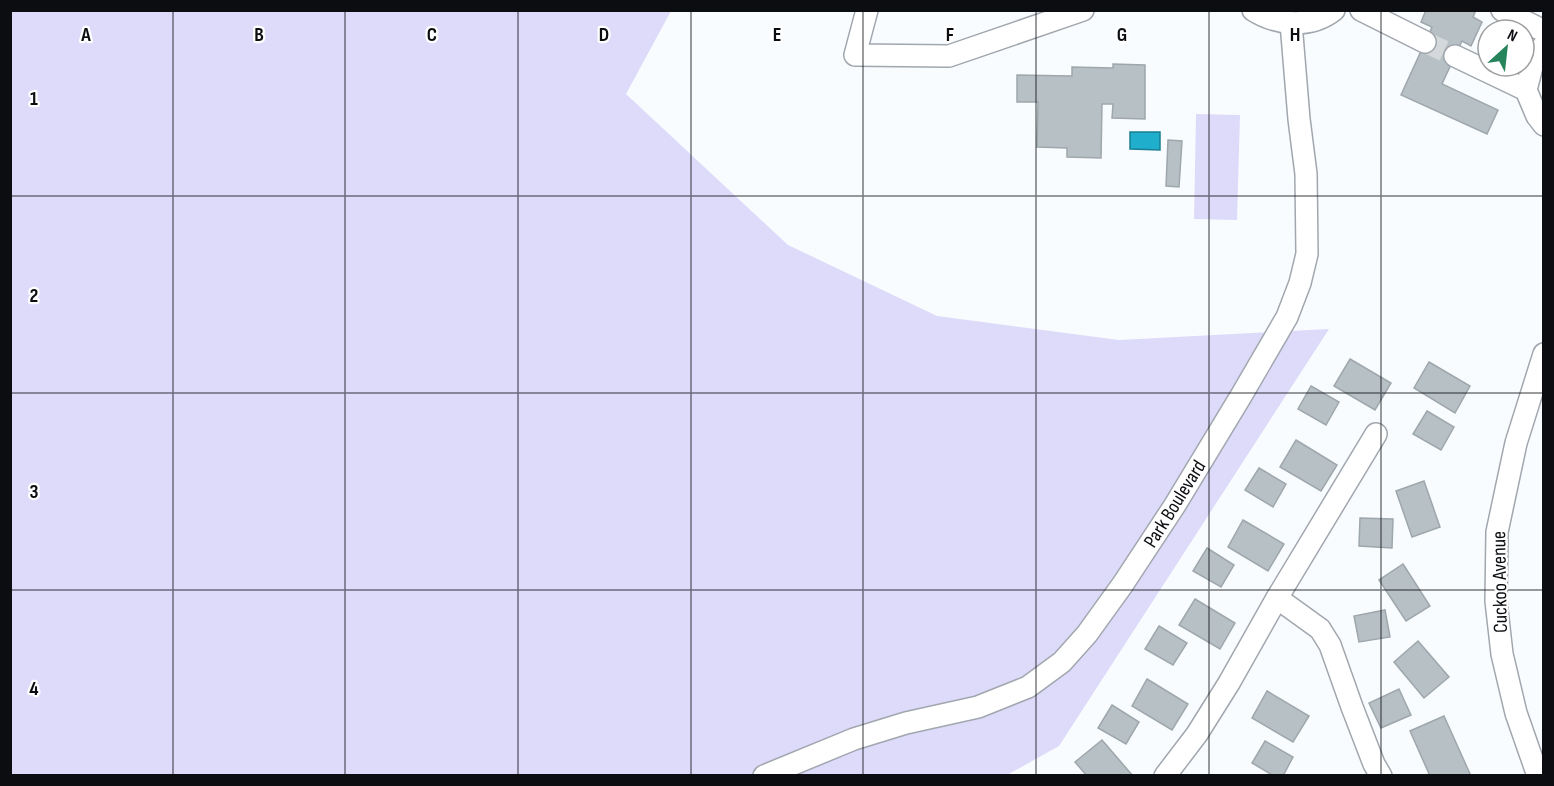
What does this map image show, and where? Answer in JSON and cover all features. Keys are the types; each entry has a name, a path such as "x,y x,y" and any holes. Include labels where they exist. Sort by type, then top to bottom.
{"street":[{"path":"867,10 855,55 949,56 1083,10"},
{"path":"1253,10 1276,21 1291,23 1310,22 1334,10"},
{"path":"1360,10 1425,42"},
{"path":"1502,10 1544,31"},
{"name":"Park Boulevard","path":"764,776 854,739 906,723 978,707 1028,687 1062,662 1088,634 1123,584 1175,505 1241,396 1287,317 1300,283 1307,254 1306,174 1291,23"},
{"path":"1544,45 1534,59 1526,90 1537,116 1544,125"},
{"path":"1455,56 1526,90"},
{"name":"Cuckoo Avenue","path":"1538,776 1516,713 1502,654 1496,601 1497,532 1516,443 1544,354"},
{"path":"1165,776 1197,735 1376,434"},
{"path":"1277,598 1320,629 1330,645 1374,764 1381,776"}],"shaded area":[{"path":"10,11 671,11 626,94 788,245 937,316 1119,340 1329,329 1059,746 1007,775 11,775"},
{"path":"1196,114 1240,115 1237,220 1194,219"}],"water":[{"path":"1130,132 1160,132 1160,150 1130,149"}],"building":[{"path":"1426,10 1476,10 1473,17 1476,19 1476,35 1471,46 1462,41 1442,84 1498,110 1487,134 1401,95 1432,27 1421,22"},
{"path":"1113,64 1145,65 1145,119 1112,118 1113,104 1102,104 1101,158 1067,157 1067,148 1037,147 1038,102 1017,102 1017,75 1072,76 1072,67 1113,68"},
{"path":"1168,140 1182,141 1179,187 1166,186"},
{"path":"1350,359 1391,383 1375,410 1334,386"},
{"path":"1429,362 1470,386 1455,413 1414,388"},
{"path":"1311,386 1339,402 1326,425 1298,409"},
{"path":"1427,411 1454,427 1441,450 1413,434"},
{"path":"1296,440 1337,465 1321,491 1280,467"},
{"path":"1259,468 1286,484 1273,507 1245,490"},
{"path":"1424,481 1440,527 1412,537 1396,491"},
{"path":"1360,518 1393,519 1392,548 1359,546"},
{"path":"1243,520 1284,544 1268,571 1228,547"},
{"path":"1207,548 1234,565 1221,587 1193,571"},
{"path":"1403,564 1430,606 1406,621 1379,580"},
{"path":"1195,599 1235,623 1220,649 1179,625"},
{"path":"1385,610 1390,637 1359,642 1354,616"},
{"path":"1159,626 1187,643 1173,665 1145,649"},
{"path":"1418,641 1449,677 1424,698 1394,662"},
{"path":"1147,679 1188,704 1172,730 1132,706"},
{"path":"1399,689 1411,715 1381,728 1369,703"},
{"path":"1267,691 1309,716 1293,742 1252,718"},
{"path":"1112,705 1139,722 1126,744 1098,728"},
{"path":"1444,716 1471,776 1430,776 1410,731"},
{"path":"1102,740 1133,776 1087,776 1075,762"},
{"path":"1265,741 1293,757 1283,776 1274,776 1252,763"}],"tunnel":[{"path":"1425,42 1455,56"}]}
